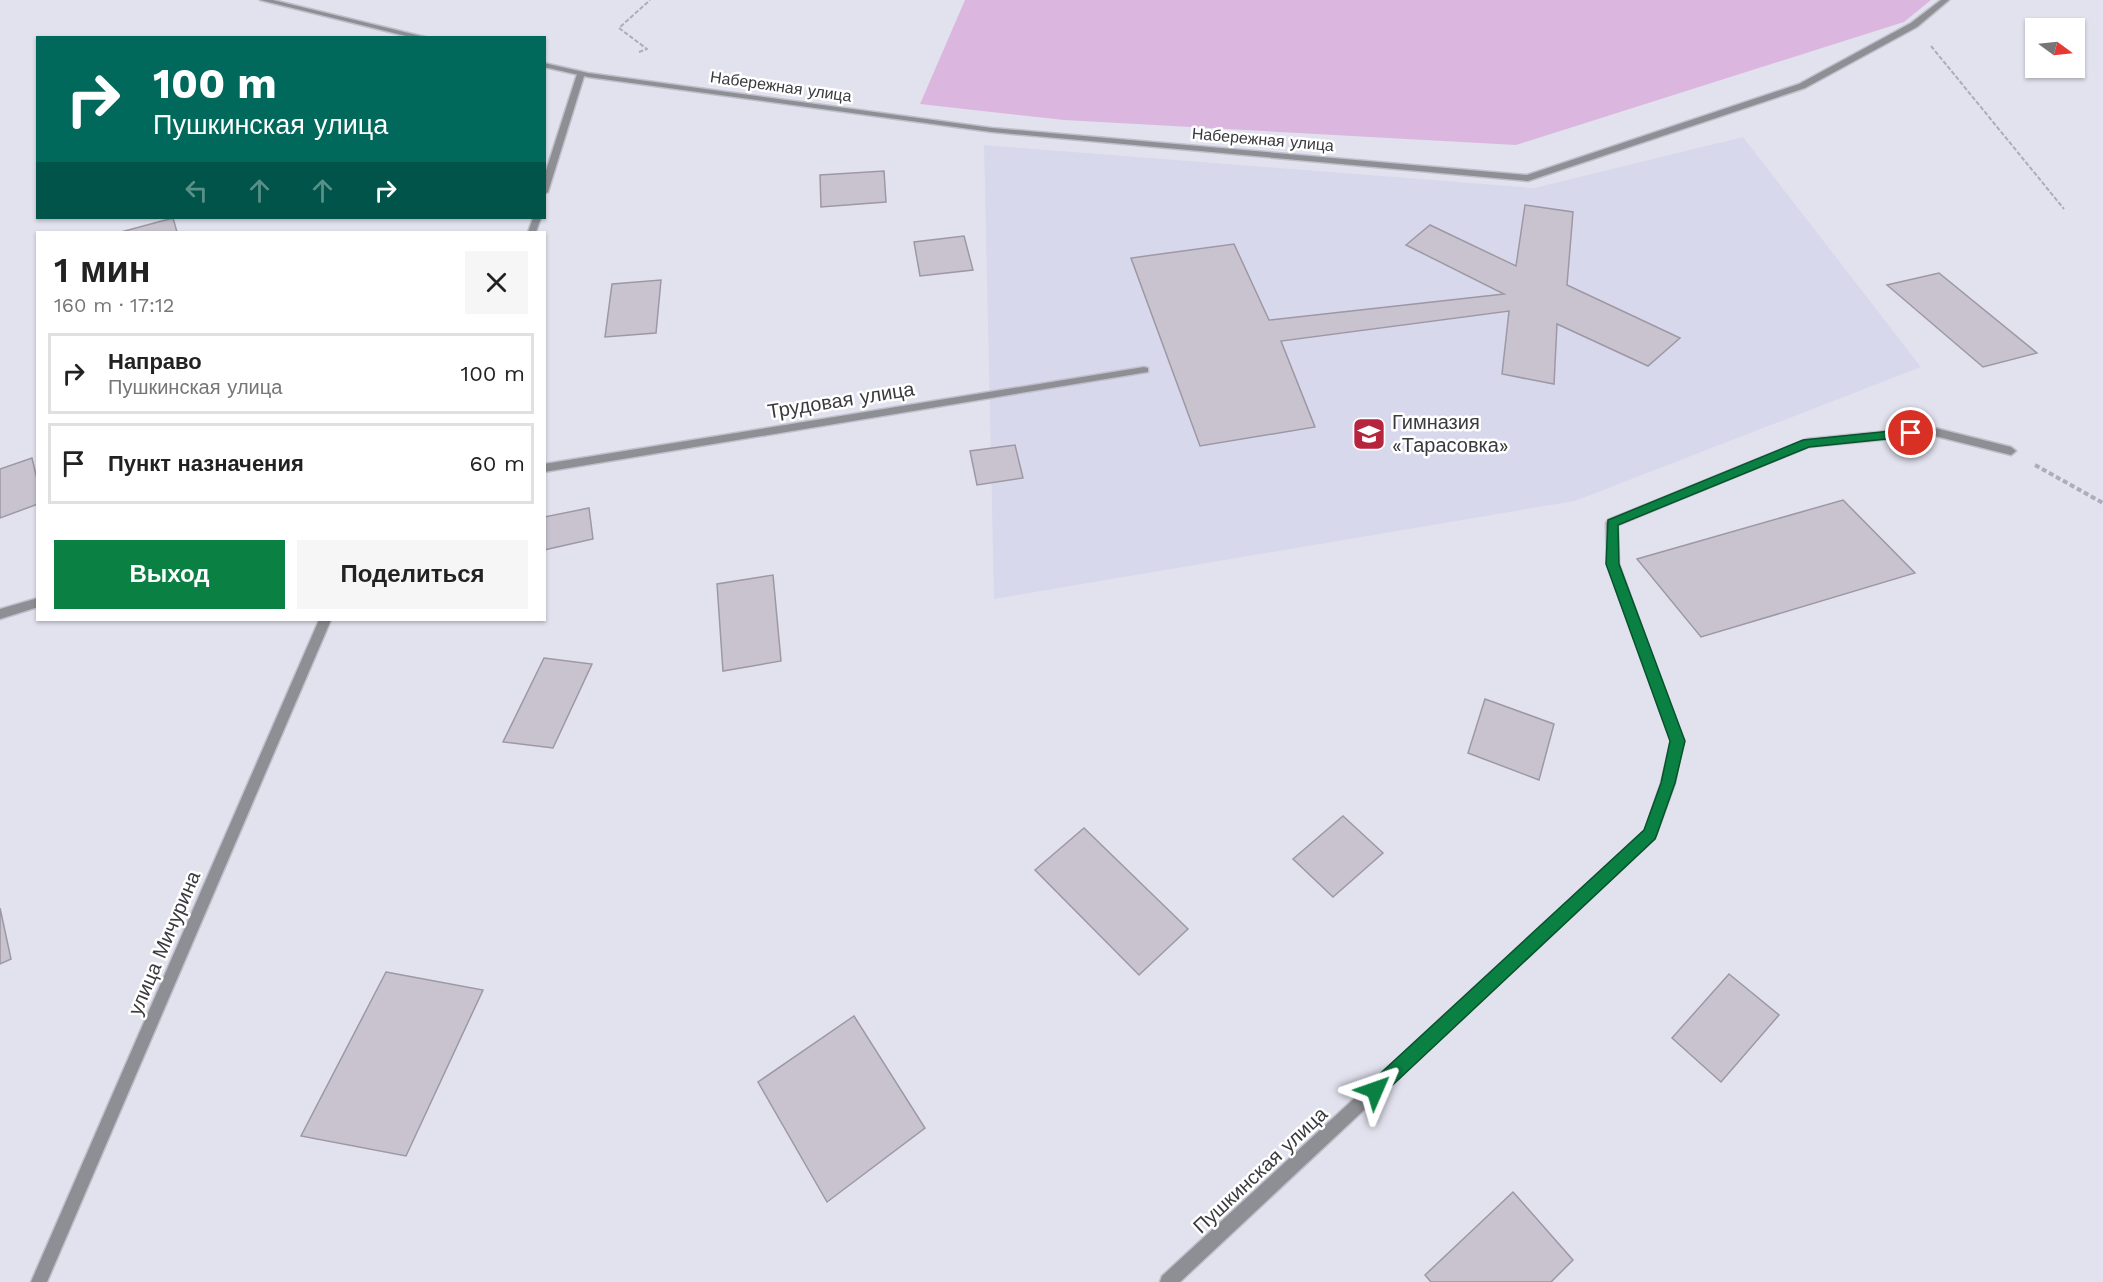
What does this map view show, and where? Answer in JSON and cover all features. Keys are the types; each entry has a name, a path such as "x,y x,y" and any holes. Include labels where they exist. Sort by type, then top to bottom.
{"street":[{"path":"264,0 417,36"},
{"name":"Набережная улица","path":"546,65 581,73 992,130 1528,178 1802,86 1914,25 1945,0"},
{"path":"546,186 581,73"},
{"name":"Трудовая улица","path":"546,468 1144,370"},
{"name":"Пушкинская улица","path":"1168,1282 1650,834 1668,783 1677,741 1613,564 1612,523 1807,443 1931,431 2011,451"},
{"path":"0,614 36,603"},
{"name":"улица Мичурина","path":"39,1282 325,621"}],"path":[{"path":"636,53 647,49 619,28 650,0"},
{"path":"1914,25 2064,209"},
{"path":"2011,451 2103,503"}],"shaded area":[{"path":"965,0 1931,0 1904,22 1516,145 1064,120 920,104"},
{"name":"Гимназия «Тарасовка»","path":"1743,137 1921,367 1575,501 994,599 984,145 1534,188"}],"building":[{"path":"884,171 886,202 821,207 820,175"},
{"path":"1525,205 1573,212 1567,285 1680,338 1648,366 1557,324 1554,384 1502,374 1509,311 1281,341 1315,427 1200,446 1131,258 1234,244 1269,320 1504,294 1406,245 1430,225 1516,266"},
{"path":"173,219 177,231 125,231"},
{"path":"964,236 973,270 920,276 914,242"},
{"path":"1939,273 2037,353 1983,367 1887,285"},
{"path":"661,280 656,333 605,337 612,284"},
{"path":"1015,445 1023,478 977,485 970,451"},
{"path":"32,458 36,475 36,505 0,518 0,469"},
{"path":"1843,500 1915,573 1701,637 1637,559"},
{"path":"589,508 593,539 546,550 546,517"},
{"path":"773,575 781,661 723,671 717,584"},
{"path":"544,658 592,664 553,748 503,742"},
{"path":"1485,699 1554,724 1539,780 1468,753"},
{"path":"1343,816 1383,853 1333,897 1293,859"},
{"path":"1084,828 1188,929 1139,975 1035,870"},
{"path":"0,908 11,959 0,964"},
{"path":"386,972 483,990 406,1156 301,1136"},
{"path":"1729,974 1779,1015 1721,1082 1672,1038"},
{"path":"854,1016 925,1128 827,1202 758,1082"},
{"path":"1513,1192 1573,1260 1551,1282 1431,1282 1425,1275"}],"place":[{"name":"Гимназия «Тарасовка»","path":"1369,434"}],"route":[{"path":"1375,1090 1650,834 1668,783 1677,741 1613,564 1612,523 1807,443 1911,433"}]}
